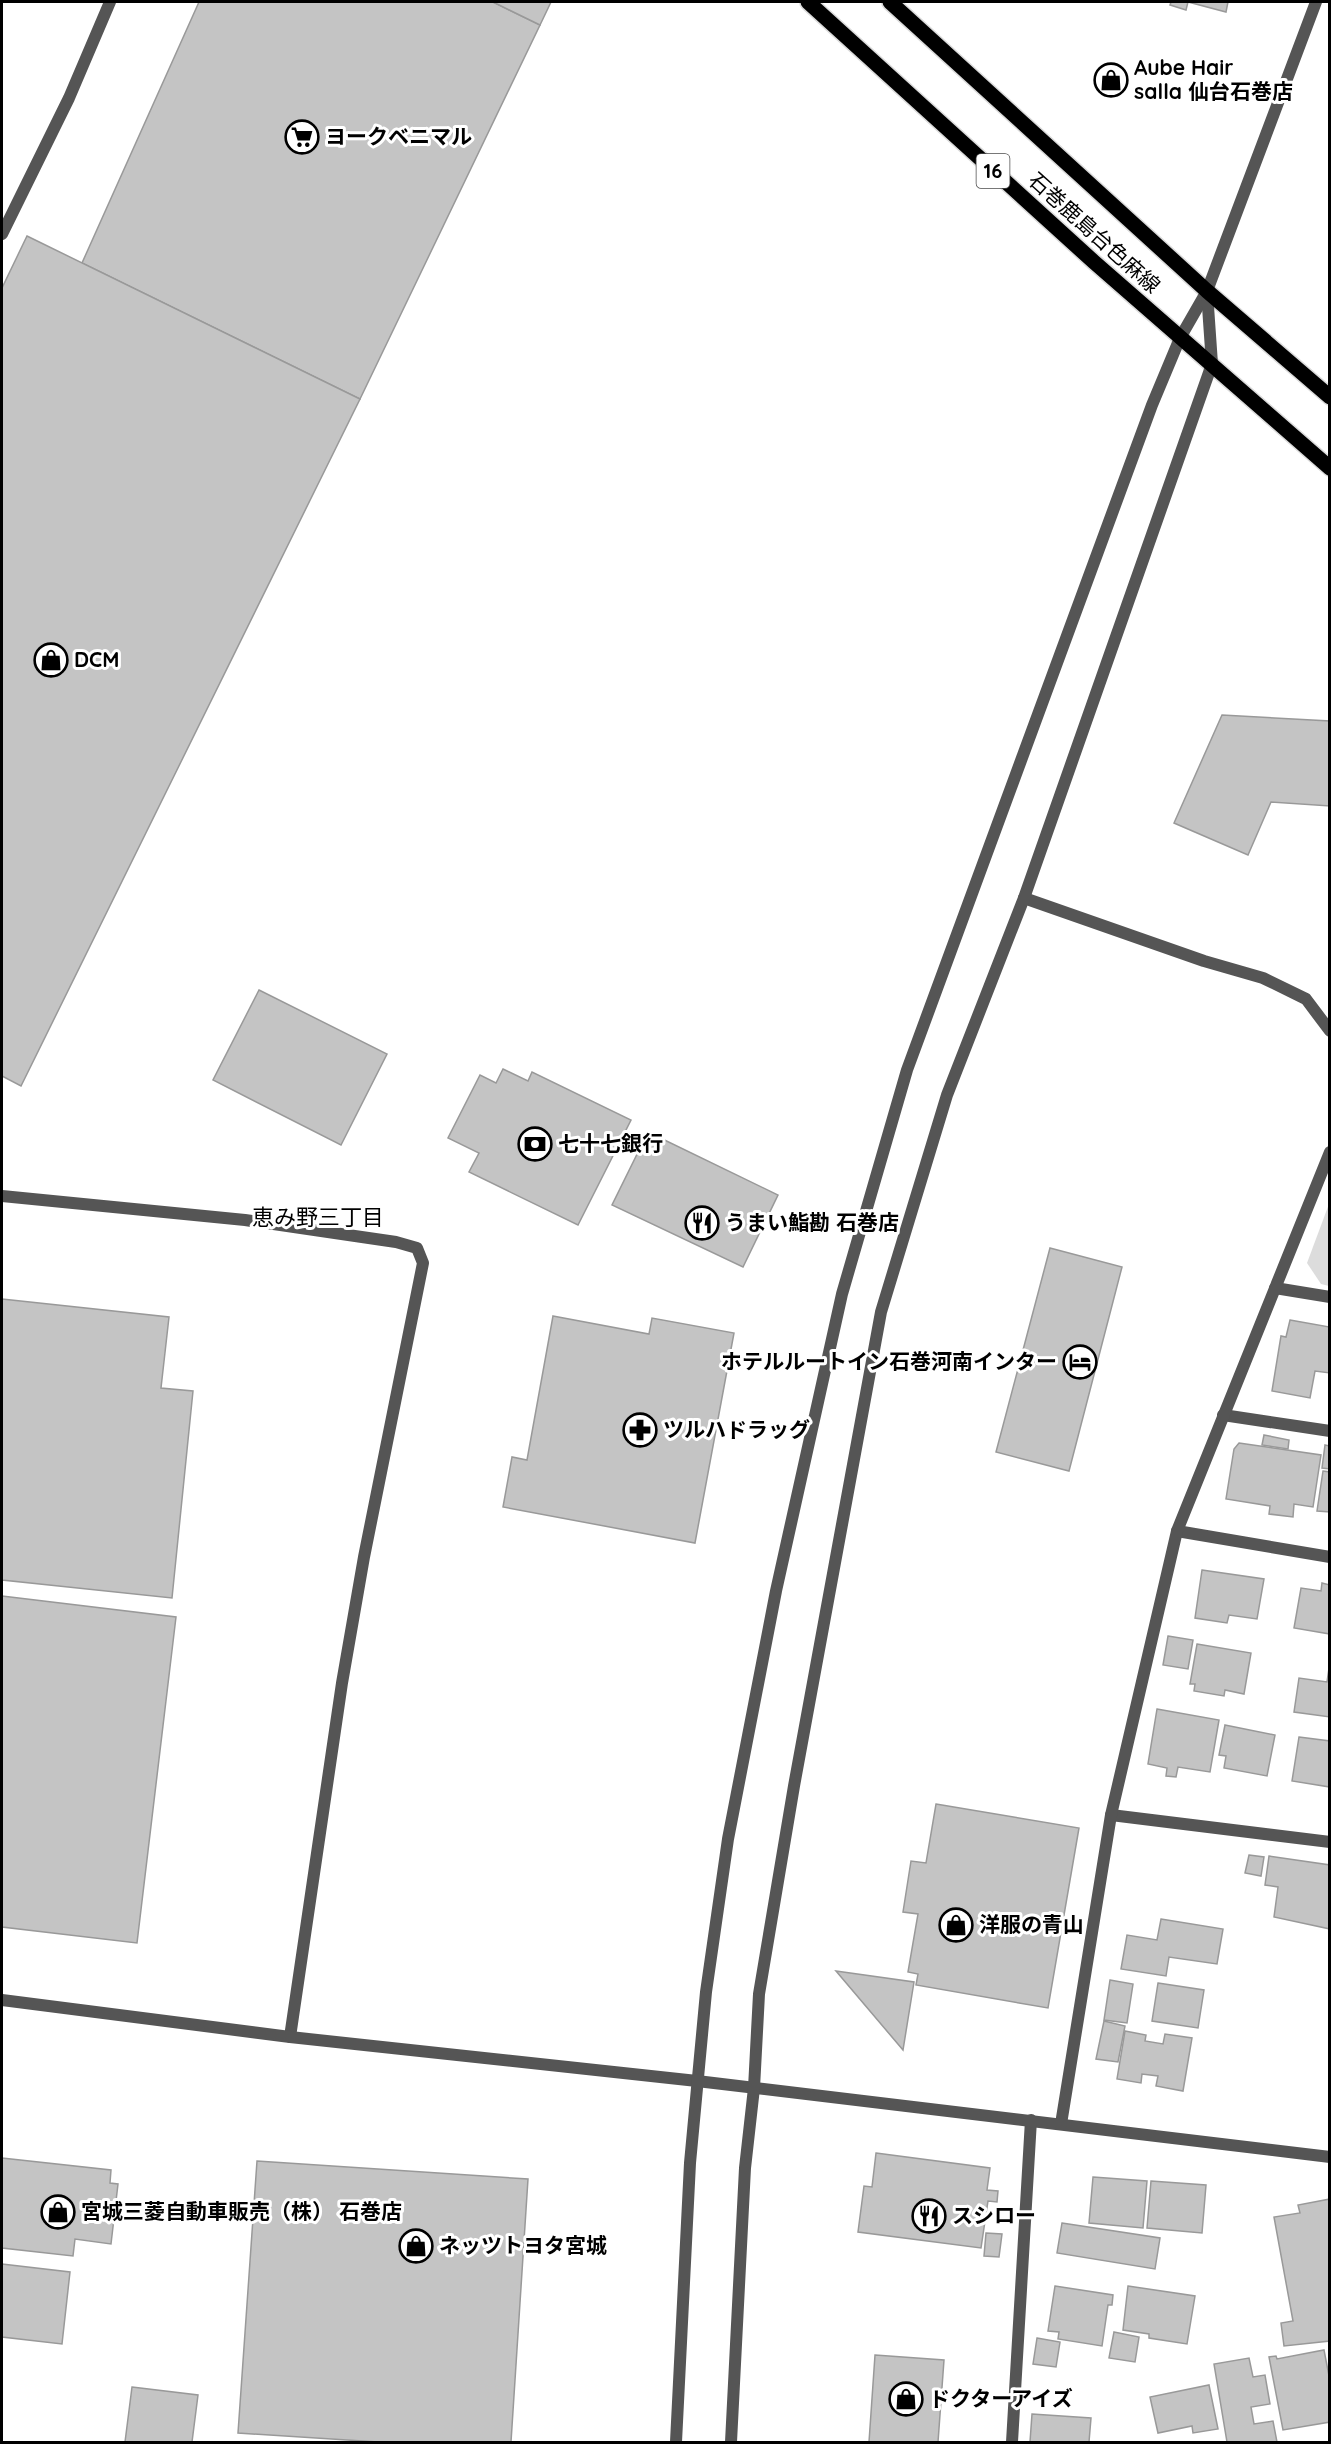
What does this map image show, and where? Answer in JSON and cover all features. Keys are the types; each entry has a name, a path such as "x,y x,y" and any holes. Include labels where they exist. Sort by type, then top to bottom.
{"main road":[{"name":"石巻鹿島台色麻線","path":"808,2 1180,338 1329,468"},
{"name":"石巻鹿島台色麻線","path":"890,2 1207,291 1329,397"}],"street":[{"path":"2,234 69,98 110,2"},
{"path":"676,2442 697,2080 706,1992 728,1839 776,1590 842,1294 907,1070 1152,405 1180,338 1207,291 1316,2"},
{"path":"731,2442 744,2168 754,2088 759,1994 794,1786 882,1312 947,1095 1024,898 1212,364 1207,291"},
{"path":"1024,898 1204,961 1263,978 1306,999 1329,1031"},
{"path":"1061,2124 1111,1815 1177,1531 1329,1152"},
{"path":"2,1196 245,1220 396,1242 417,1248 423,1263 364,1557 342,1683 290,2037"},
{"path":"1275,1288 1329,1297"},
{"path":"1223,1415 1329,1431"},
{"path":"1177,1531 1329,1557"},
{"path":"1111,1815 1329,1842"},
{"path":"2,2000 290,2037 697,2080 1329,2157"},
{"path":"1012,2442 1031,2120"}],"shaded area":[{"path":"1329,1204 1329,1286 1321,1284 1307,1263"}],"building":[{"path":"199,2 493,2 540,25 360,399 82,263"},
{"path":"493,2 551,2 540,25"},
{"path":"1171,2 1188,2 1186,10 1170,5"},
{"path":"1188,2 1228,2 1226,12"},
{"path":"27,236 360,399 21,1086 2,1076 2,288"},
{"path":"1222,715 1330,721 1330,806 1271,802 1248,855 1174,823"},
{"path":"259,990 387,1054 341,1145 213,1080"},
{"path":"503,1069 528,1081 532,1072 631,1120 578,1225 469,1172 479,1153 448,1138 480,1075 496,1083"},
{"path":"648,1132 778,1195 743,1267 612,1205"},
{"name":"ホテルルートイン石巻河南インター","path":"1050,1248 1122,1267 1069,1471 996,1452"},
{"path":"2,1299 169,1317 161,1388 193,1391 172,1598 2,1580"},
{"path":"553,1316 649,1334 652,1318 734,1333 695,1543 503,1507 512,1457 527,1460"},
{"path":"1290,1320 1329,1327 1330,1321 1330,1373 1315,1371 1310,1398 1272,1391 1281,1336 1286,1337"},
{"path":"1264,1435 1289,1440 1288,1449 1262,1445"},
{"path":"1239,1443 1321,1455 1313,1507 1294,1504 1293,1517 1269,1514 1270,1506 1226,1499 1234,1449"},
{"path":"1325,1445 1330,1446 1330,1469 1322,1468"},
{"path":"1323,1471 1330,1472 1330,1512 1317,1511"},
{"path":"1202,1570 1264,1579 1257,1619 1229,1615 1227,1623 1195,1618"},
{"path":"1322,1583 1330,1585 1330,1634 1294,1628 1301,1588 1321,1591"},
{"path":"2,1596 176,1617 137,1943 2,1927"},
{"path":"1168,1636 1193,1640 1188,1669 1163,1665"},
{"path":"1197,1644 1251,1653 1244,1694 1225,1690 1224,1696 1194,1691 1195,1684 1190,1684"},
{"path":"1329,1668 1330,1717 1294,1712 1299,1678 1327,1682"},
{"path":"1157,1709 1219,1720 1210,1772 1178,1767 1176,1777 1166,1776 1167,1768 1148,1764"},
{"path":"1225,1725 1275,1735 1267,1776 1224,1768 1226,1756 1219,1755"},
{"path":"1299,1737 1330,1741 1330,1787 1292,1781"},
{"path":"936,1804 1079,1828 1048,2008 916,1985 918,1974 908,1972 918,1914 903,1912 911,1861 926,1863"},
{"path":"1249,1855 1264,1857 1261,1876 1245,1873"},
{"path":"1269,1856 1330,1865 1330,1929 1274,1917 1278,1887 1265,1885"},
{"path":"1161,1919 1223,1929 1217,1964 1169,1957 1166,1976 1121,1969 1127,1935 1157,1940"},
{"path":"836,1971 914,1982 903,2050"},
{"path":"1110,1980 1133,1984 1127,2023 1104,2020"},
{"path":"1158,1983 1204,1990 1198,2028 1152,2021"},
{"path":"1104,2021 1125,2026 1118,2062 1096,2059"},
{"path":"1125,2031 1146,2035 1145,2041 1163,2044 1165,2034 1192,2038 1183,2091 1156,2086 1158,2076 1142,2074 1141,2083 1117,2079"},
{"path":"876,2153 990,2168 987,2190 998,2191 997,2202 988,2201 981,2248 858,2232 864,2186 872,2187"},
{"name":"宮城三菱自動車販売（株） 石巻店","path":"2,2158 111,2170 110,2183 118,2184 111,2244 75,2239 73,2256 2,2248"},
{"path":"257,2161 528,2179 511,2442 378,2442 238,2433"},
{"path":"1093,2177 1147,2181 1143,2228 1089,2223"},
{"path":"1151,2181 1206,2185 1202,2233 1147,2228"},
{"path":"1330,2199 1330,2341 1284,2346 1281,2323 1293,2321 1274,2217 1300,2213 1298,2205"},
{"path":"1062,2223 1160,2238 1155,2269 1057,2253"},
{"path":"986,2233 1002,2234 999,2257 984,2256"},
{"path":"2,2264 70,2272 62,2344 2,2337"},
{"path":"1055,2286 1113,2295 1112,2305 1108,2305 1102,2346 1058,2339 1059,2332 1048,2331"},
{"path":"1128,2286 1195,2296 1187,2344 1149,2338 1149,2334 1123,2330"},
{"path":"1114,2332 1139,2337 1135,2362 1109,2358"},
{"path":"1037,2338 1060,2342 1056,2367 1033,2364"},
{"path":"1324,2350 1330,2381 1330,2422 1283,2430 1269,2357 1276,2356 1277,2359"},
{"path":"875,2355 944,2360 938,2442 869,2442"},
{"path":"1249,2358 1253,2377 1265,2375 1270,2404 1251,2407 1254,2424 1273,2421 1277,2442 1227,2442 1214,2364"},
{"path":"1209,2385 1218,2429 1193,2433 1192,2426 1158,2433 1150,2397"},
{"path":"132,2387 198,2395 192,2442 125,2442"},
{"path":"1032,2414 1091,2418 1089,2442 1030,2442"}],"place":[{"name":"Aube Hair salla 仙台石巻店","path":"1111,80"},
{"name":"ヨークベニマル","path":"302,137"},
{"name":"DCM","path":"51,660"},
{"name":"七十七銀行","path":"535,1144"},
{"name":"うまい鮨勘 石巻店","path":"702,1223"},
{"name":"ホテルルートイン石巻河南インター","path":"1080,1362"},
{"name":"ツルハドラッグ","path":"640,1430"},
{"name":"洋服の青山","path":"956,1925"},
{"name":"宮城三菱自動車販売（株） 石巻店","path":"58,2212"},
{"name":"スシロー","path":"929,2216"},
{"name":"ネッツトヨタ宮城","path":"416,2246"},
{"name":"ドクターアイズ","path":"906,2399"}],"district":[{"name":"恵み野三丁目","path":"318,1217"}]}
